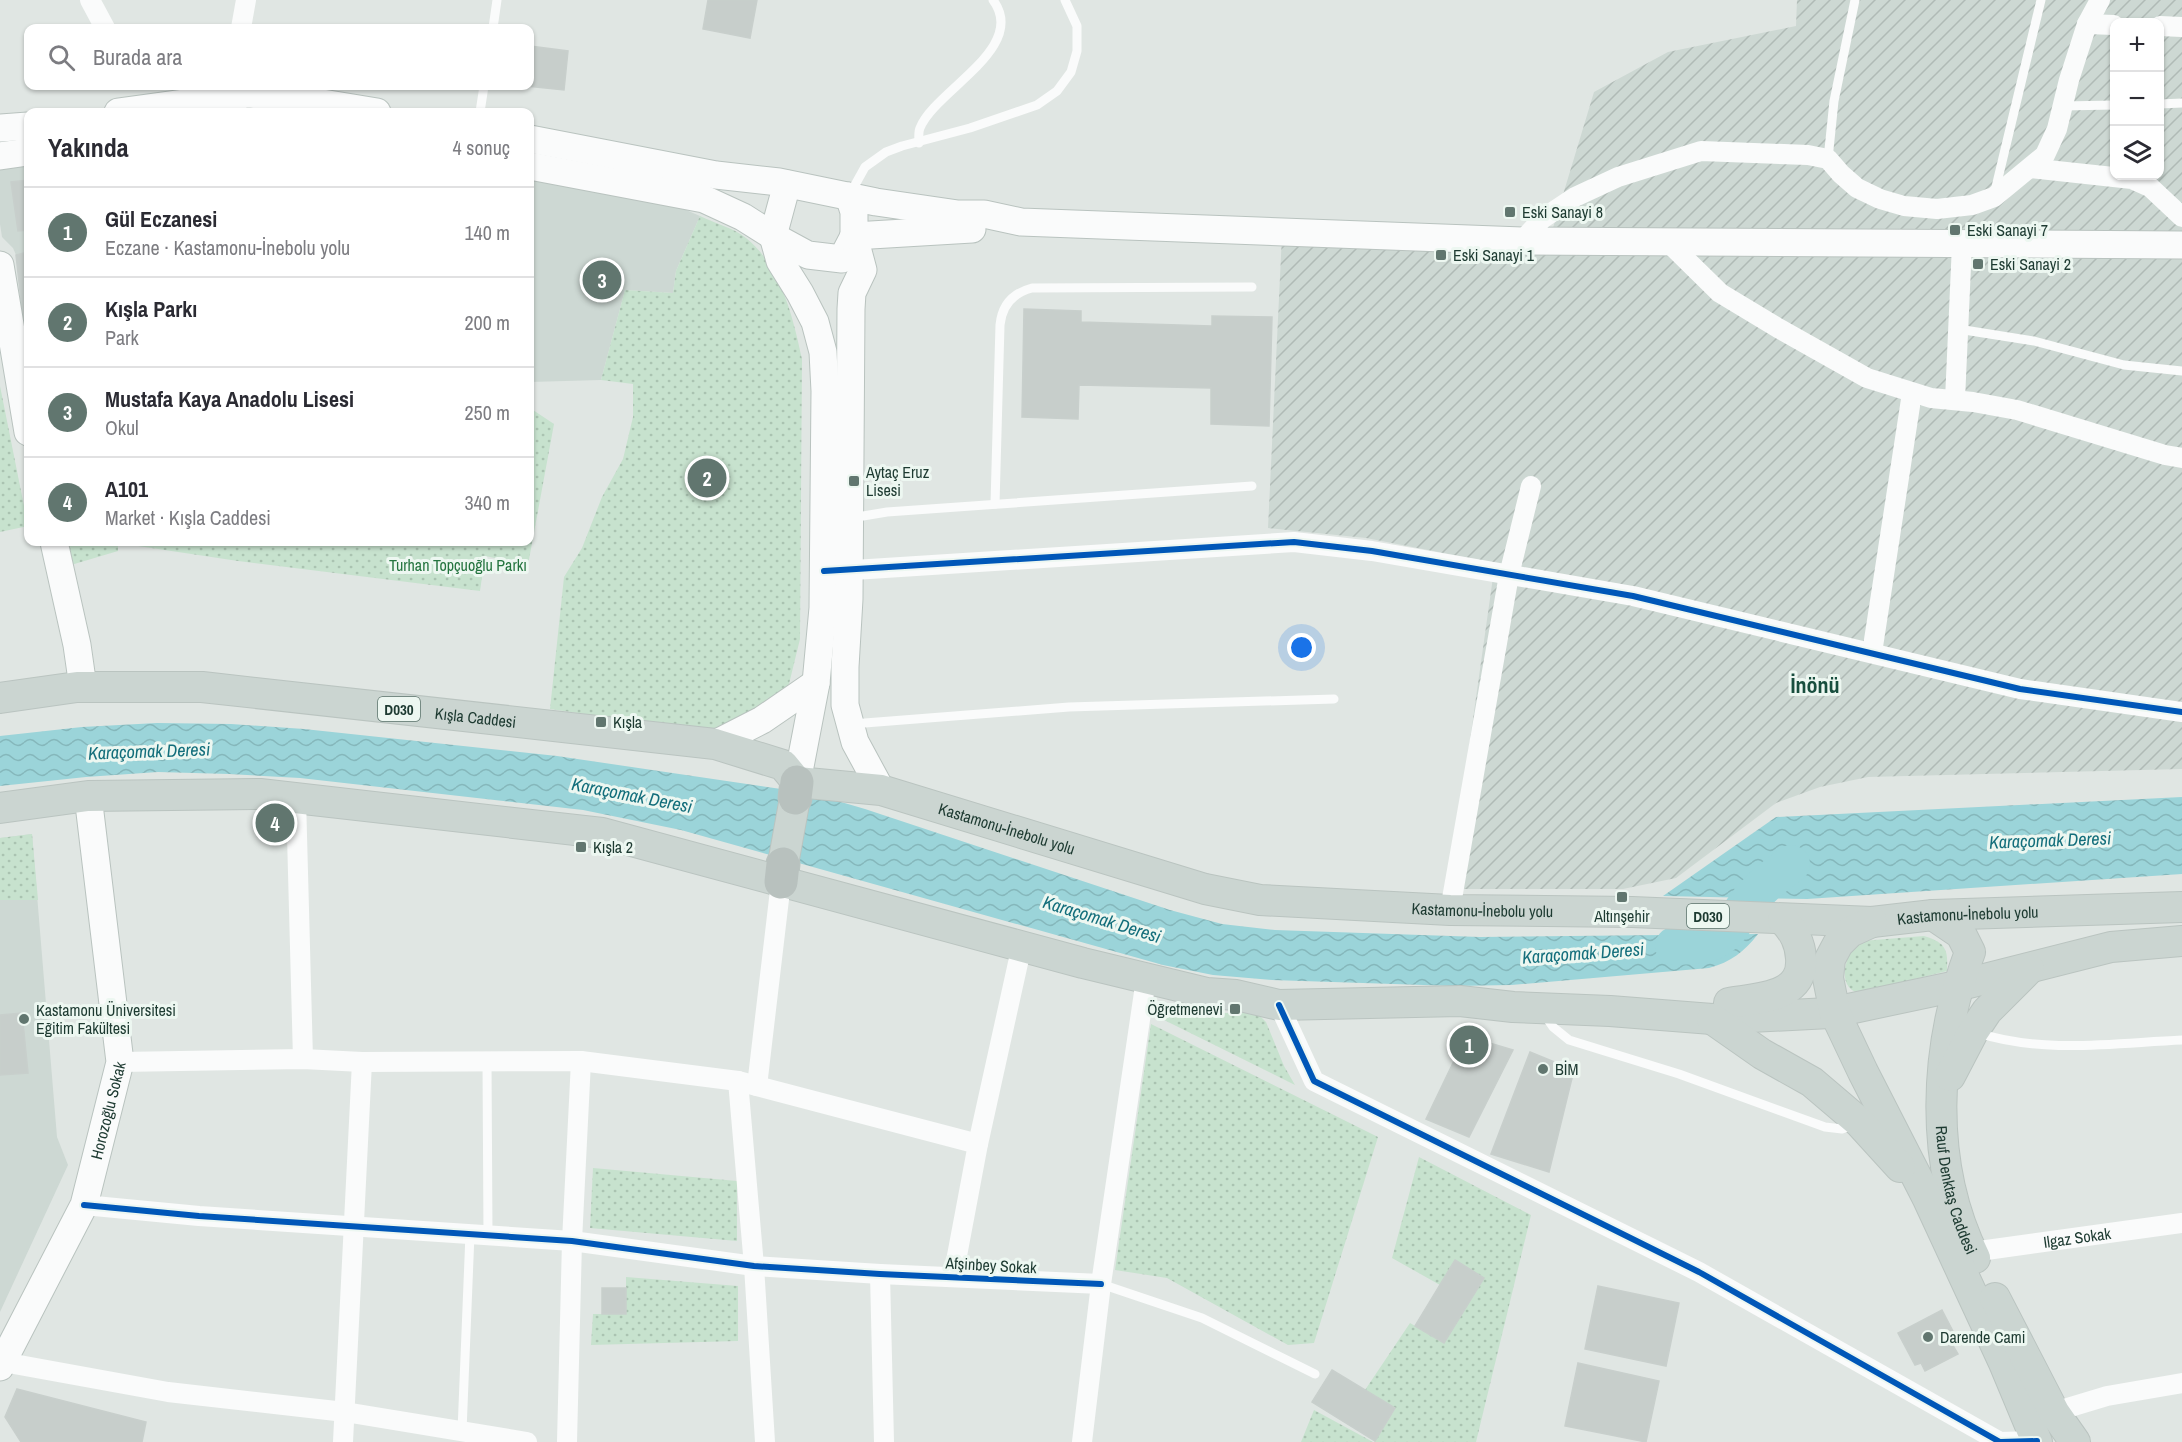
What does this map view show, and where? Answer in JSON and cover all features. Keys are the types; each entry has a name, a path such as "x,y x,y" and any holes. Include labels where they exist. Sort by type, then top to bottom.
{"main road":[{"path":"153,108 249,97 292,98 353,108"},
{"path":"0,128 24,126"},
{"path":"534,141 716,175 787,184 876,202 958,214 984,214 1021,222 1522,241 2182,245"},
{"path":"0,156 24,153"},
{"path":"534,167 704,199 742,216 808,255 842,259 854,236"},
{"path":"787,184 773,236 780,261 800,293 814,322 823,352 836,571 845,667 845,705 855,742 881,790"},
{"path":"782,873 816,683 824,608 836,571 848,519 852,294 863,270 854,236 854,212 849,196"},
{"path":"854,236 973,229 1021,222"},
{"path":"1,278 4,318 24,413"},
{"path":"55,546 77,645 83,687"},
{"path":"715,744 762,720 816,683"},
{"name":"Kışla Caddesi","path":"0,698 83,687 202,687 715,744 783,765 796,790"},
{"name":"Kastamonu-İnebolu yolu","path":"796,790 881,790 1205,890 1260,900 1450,910 1632,912 1872,922 1933,915 2182,907"},
{"path":"0,808 88,796 260,794 602,833 782,873 1022,945 1146,979 1279,1005 1460,1000 1513,1007 1610,1011 1712,1019 1835,1013 1958,986 2111,947 2182,942"},
{"name":"Horozoğlu Sokak","path":"1,1365 84,1204 120,1062 88,796"},
{"name":"Rauf Denktaş Caddesi","path":"1933,915 1961,934 1970,952 1958,986 1947,1043 1941,1123 1949,1188 1972,1252 2054,1412 2075,1442"},
{"path":"1610,1011 1714,1005 1775,995 1790,988 1798,978 1801,960 1795,934 1783,920"},
{"path":"1872,922 1850,932 1838,944 1830,960 1828,978 1835,1013 1928,1198"},
{"path":"1943,1090 1973,1032 1987,1011 2031,967"},
{"path":"1712,1019 1762,1054 1812,1082 1859,1122 1928,1198"},
{"name":"Rauf Denktaş Caddesi","path":"1928,1198 2037,1442"}],"street":[{"path":"90,0 103,24"},
{"path":"242,24 246,0"},
{"path":"1522,241 1542,219 1575,197 1618,177 1701,150 1808,155 1828,159 1857,188 1880,199 1904,206 1937,209 1972,205 1994,197 2045,155 2057,129 2087,24 2100,0"},
{"path":"2087,24 2110,25"},
{"path":"2164,26 2182,27"},
{"path":"2030,168 2075,174 2110,175"},
{"path":"2142,180 2182,217"},
{"path":"1668,242 1720,293 1858,373 1931,398 2017,410 2165,455 2182,458"},
{"path":"1955,400 1962,244"},
{"path":"1872,653 1912,393"},
{"path":"1450,910 1509,575 1531,486"},
{"path":"836,571 1294,542 1372,551 1633,596 2020,689 2182,712"},
{"path":"296,798 303,1059"},
{"path":"757,1086 782,873"},
{"path":"953,1277 978,1144 1022,945"},
{"path":"1082,1442 1101,1284 1146,979"},
{"path":"1279,1005 1314,1081 1699,1272 2000,1442 2037,1442"},
{"path":"120,1062 303,1059 362,1062 581,1061 738,1081 978,1144"},
{"path":"567,1442 572,1241 581,1061"},
{"path":"343,1442 362,1062"},
{"path":"738,1081 754,1266 765,1442"},
{"name":"Afşinbey Sokak","path":"84,1204 199,1216 572,1241 754,1266 1101,1284"},
{"name":"Ilgaz Sokak","path":"1972,1252 2182,1223"},
{"path":"880,1274 884,1442"},
{"path":"1,1365 168,1392 345,1412 527,1442"},
{"path":"2054,1412 2107,1396 2182,1383"}],"lane":[{"path":"494,24 497,0"},
{"path":"919,142 920,129 935,107 988,56 995,44 1001,18 993,0"},
{"path":"849,196 865,167 886,152 1037,105 1057,91 1071,72 1077,51 1077,26 1065,0"},
{"path":"1828,159 1834,100 1855,0"},
{"path":"1994,197 2041,0"},
{"path":"481,108 483,90"},
{"path":"2164,104 2182,103"},
{"path":"2063,106 2110,105"},
{"path":"995,504 1000,325 1004,308 1016,294 1032,288 1252,287"},
{"path":"1958,329 2034,341 2124,365 2182,371"},
{"path":"848,519 887,512 1252,486"},
{"path":"849,724 1069,707 1334,699"},
{"path":"1542,1009 1553,1027 1569,1040 1679,1074 1825,1127 1842,1129 1859,1122"},
{"path":"1973,1032 1997,1039 2040,1046 2182,1040"},
{"path":"462,1431 479,1235 487,1062"},
{"path":"1101,1284 1202,1318 1315,1374"}],"shaded area":[{"path":"1797,0 2182,0 2182,769 1868,777 1820,787 1776,803 1676,878 1623,889 1449,889 1495,563 1366,538 1268,528 1282,235 1549,241 1594,92 1668,52 1796,26"},
{"path":"24,162 24,327 16,255 13,248 2,237 0,224 0,165"},
{"path":"534,175 672,204 700,216 676,271 673,293 625,290 601,380 534,382"},
{"name":"Kastamonu Üniversitesi Eğitim Fakültesi","path":"32,834 57,1137 68,1165 0,1312 0,838"}],"green space":[{"path":"700,216 741,234 768,263 784,293 802,359 800,639 789,684 771,704 718,731 695,730 550,709 564,577 582,548 602,497 623,459 633,417 633,384 601,380 625,290 673,293 676,271"},
{"path":"0,386 24,506 24,527 0,532"},
{"name":"Turhan Topçuoğlu Parkı","path":"534,411 554,424 534,532"},
{"name":"Turhan Topçuoğlu Parkı","path":"64,546 118,546 118,551 71,565"},
{"name":"Turhan Topçuoğlu Parkı","path":"138,546 532,546 528,565 485,556 480,591 238,561"},
{"path":"32,834 38,900 0,900 0,838"},
{"path":"1924,936 1937,941 1944,948 1947,957 1947,971 1859,993 1847,984 1845,968 1847,960 1851,952 1862,941"},
{"path":"1164,1013 1259,1015 1266,1022 1284,1066 1295,1085 1160,1018"},
{"path":"1151,1024 1378,1137 1314,1343 1288,1345 1167,1278 1115,1270"},
{"path":"1419,1157 1531,1215 1476,1442 1374,1442 1395,1409 1365,1390 1410,1323 1444,1343 1483,1278 1455,1260 1440,1285 1392,1258"},
{"path":"593,1168 737,1181 737,1241 590,1228"},
{"path":"626,1277 738,1286 738,1341 591,1345 593,1314 626,1314"},
{"path":"1314,1410 1373,1442 1301,1442"}],"water":[{"path":"157,723 231,724 304,729 557,756 824,797 1170,910 1222,924 1275,930 1480,937 1758,934 1736,955 1724,963 1709,968 1511,985 1454,986 1272,980 1213,975 1163,965 681,830 583,810 300,778 229,774 158,772 0,786 0,736 82,727"},
{"path":"2182,797 2182,874 1807,899 1663,896 1776,817"}],"building":[{"path":"708,0 757,0 750,38 703,29"},
{"path":"534,47 568,51 564,90 534,87"},
{"path":"24,180 24,230 18,231 11,182"},
{"path":"24,253 24,327 16,255"},
{"path":"1024,309 1081,311 1081,322 1212,326 1212,316 1272,317 1269,426 1211,424 1211,388 1079,385 1078,419 1022,417"},
{"path":"22,1013 28,1073 0,1075 0,1015"},
{"path":"1466,1036 1513,1050 1469,1137 1426,1119"},
{"path":"1530,1052 1574,1070 1549,1172 1491,1154"},
{"path":"1455,1260 1484,1278 1444,1343 1415,1326"},
{"path":"1598,1286 1679,1303 1666,1366 1585,1349"},
{"path":"602,1288 626,1288 626,1314 602,1314"},
{"name":"Darende Cami","path":"1942,1310 1958,1341 1952,1344 1958,1354 1925,1371 1921,1363 1915,1365 1898,1333"},
{"path":"1578,1363 1659,1381 1646,1442 1565,1426"},
{"path":"1332,1370 1395,1408 1375,1441 1312,1402"},
{"path":"17,1389 146,1422 142,1442 21,1442 5,1417"}],"waterway":[{"name":"Karaçomak Deresi","path":"1674,946 1706,943 1721,936 1731,927 1756,893 1791,864"}],"cycle path":[{"path":"824,571 1294,542 1372,551 1633,596 2020,689 2182,712"},
{"path":"1279,1005 1314,1081 1699,1272 2000,1442 2037,1441"},
{"path":"84,1205 199,1216 572,1241 754,1266 1101,1284"}],"place":[{"name":"Eski Sanayi 8","path":"1510,212"},
{"name":"Eski Sanayi 7","path":"1955,230"},
{"name":"Eski Sanayi 1","path":"1441,255"},
{"name":"Eski Sanayi 2","path":"1978,264"},
{"name":"Mustafa Kaya Anadolu Lisesi","path":"602,280"},
{"name":"Kışla Parkı","path":"707,478"},
{"name":"Aytaç Eruz Lisesi","path":"854,481"},
{"name":"Kışla","path":"601,722"},
{"name":"A101","path":"275,823"},
{"name":"Kışla 2","path":"581,847"},
{"name":"Altınşehir","path":"1622,897"},
{"name":"Öğretmenevi","path":"1235,1009"},
{"name":"Kastamonu Üniversitesi Eğitim Fakültesi","path":"24,1019"},
{"name":"Gül Eczanesi","path":"1469,1045"},
{"name":"BİM","path":"1543,1069"},
{"name":"Darende Cami","path":"1928,1337"}],"district":[{"name":"İnönü","path":"1815,685"}]}
